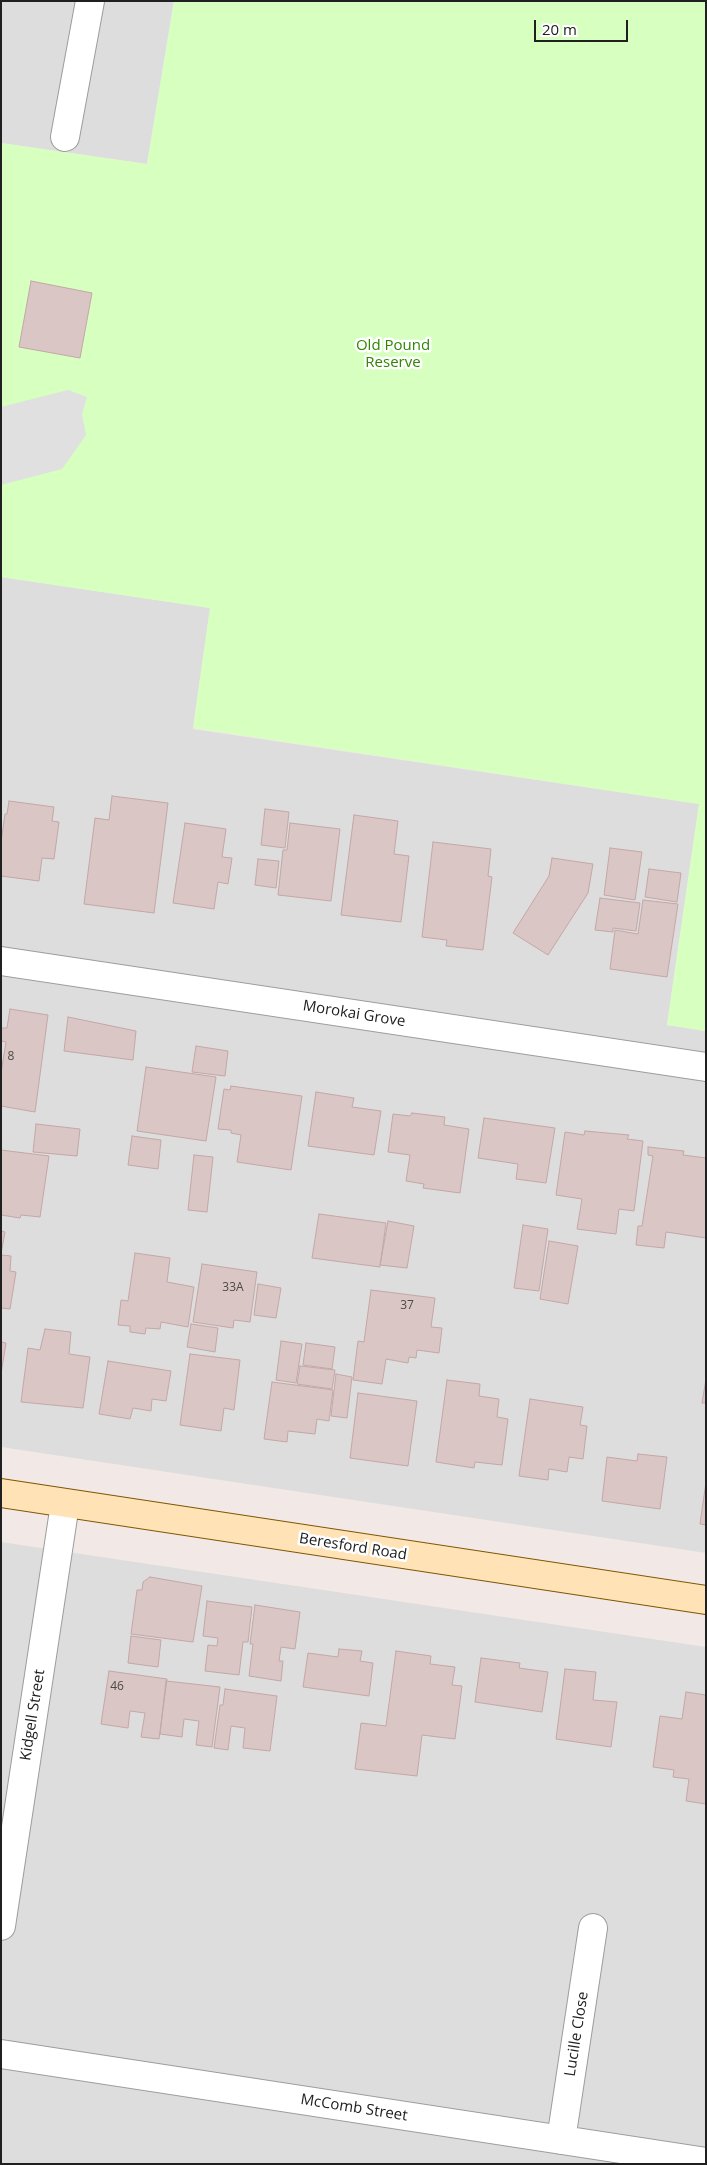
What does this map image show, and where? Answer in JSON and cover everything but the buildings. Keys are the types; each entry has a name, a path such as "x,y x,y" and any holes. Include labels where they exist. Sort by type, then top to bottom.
{"main road":[{"name":"Beresford Road","path":"1,1494 706,1600"}],"street":[{"path":"65,137 90,1"},
{"name":"Morokai Grove","path":"1,962 706,1067"},
{"name":"Kidgell Street","path":"1,1926 65,1504"},
{"name":"Lucille Close","path":"561,2140 593,1928"},
{"name":"McComb Street","path":"1,2054 561,2140 620,2156 706,2162"}],"shaded area":[{"path":"1,1 174,1 147,164 1,143"},
{"path":"68,390 87,397 82,414 86,435 62,469 1,485 1,407"},
{"path":"1,577 210,608 193,729 699,804 667,1025 706,1031 706,1553 1,1447"},
{"path":"1,1542 706,1647 706,2164 1,2164"}],"green space":[{"name":"Old Pound Reserve","path":"174,1 706,1 706,1031 667,1025 699,804 193,728 210,608 1,577 1,143 147,164"}]}
